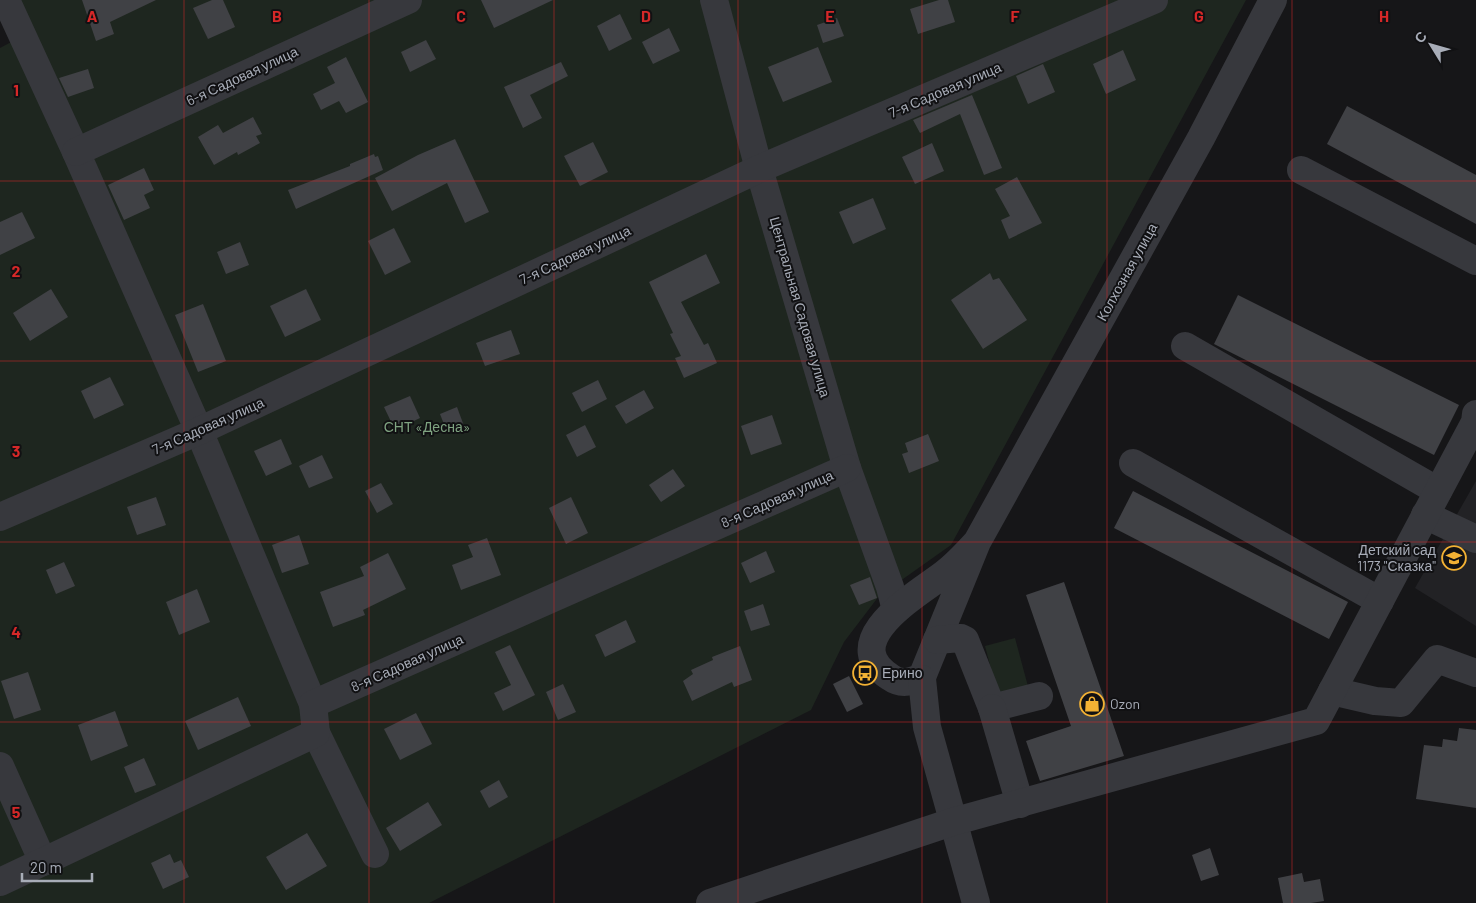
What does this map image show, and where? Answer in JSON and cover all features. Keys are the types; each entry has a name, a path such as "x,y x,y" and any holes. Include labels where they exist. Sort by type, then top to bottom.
{"street":[{"path":"6,0 76,152 199,431 313,704 316,733 375,854"},
{"name":"6-я Садовая улица","path":"76,152 408,0"},
{"name":"Центральная Садовая улица","path":"714,0 759,169 847,468 890,586 896,610"},
{"name":"7-я Садовая улица","path":"0,517 199,431 759,169 1154,0"},
{"name":"Колхозная улица","path":"977,542 955,566 896,610 877,630 873,640 872,650 874,659 884,673 892,679 911,682 922,678 977,542 1201,138 1274,0"},
{"path":"1301,170 1476,261"},
{"path":"1185,346 1438,491"},
{"path":"710,903 952,822 1316,721 1475,422 1476,414"},
{"path":"1133,463 1380,602"},
{"name":"8-я Садовая улица","path":"313,704 847,468"},
{"path":"1425,515 1476,539"},
{"path":"937,640 961,638 965,640 992,708 1020,804"},
{"path":"1332,691 1375,701 1401,703 1437,659 1476,673"},
{"path":"922,678 927,727 976,903"},
{"path":"992,708 1039,696"},
{"path":"0,882 316,733"},
{"path":"0,766 43,862"}],"shaded area":[{"name":"Детский сад 1173 \"Сказка\"","path":"1476,481 1476,626 1415,588"}],"green space":[{"name":"СНТ «Десна»","path":"2,0 1246,0 951,545 879,596 844,642 811,710 429,903 0,903 0,48 15,40"},
{"path":"1015,638 1029,690 999,699 985,646"}],"building":[{"path":"82,0 156,0 110,22 114,34 96,41"},
{"path":"212,0 223,0 235,27 208,39 193,8"},
{"path":"481,0 553,0 494,28"},
{"path":"939,0 948,0 955,22 918,34 910,9"},
{"path":"620,14 632,39 609,51 597,26"},
{"path":"837,18 844,36 823,43 817,25"},
{"path":"669,28 680,51 653,64 642,42"},
{"path":"426,40 436,59 410,72 401,52"},
{"path":"818,47 832,82 783,102 768,67"},
{"path":"1123,50 1136,80 1106,94 1093,64"},
{"path":"346,57 368,102 346,113 339,101 321,110 313,94 335,83 327,67"},
{"path":"561,62 568,76 530,95 542,118 523,128 504,87"},
{"path":"1043,64 1055,92 1028,104 1016,76"},
{"path":"88,69 94,88 68,97 59,78"},
{"path":"972,95 1002,168 984,175 960,114 920,133 913,120"},
{"path":"1347,106 1476,175 1476,224 1327,144"},
{"path":"253,117 262,134 256,136 260,143 238,155 237,152 214,165 198,137 218,125 223,133"},
{"path":"455,139 489,212 465,223 447,183 392,211 375,178 418,155"},
{"path":"593,142 608,172 580,186 564,156"},
{"path":"932,143 944,171 915,184 902,157"},
{"path":"374,154 375,157 378,156 383,170 296,209 288,190 350,166 350,164"},
{"path":"144,168 154,190 144,195 150,208 124,220 108,185"},
{"path":"1017,177 1042,223 1009,239 1001,220 1010,216 995,189"},
{"path":"873,198 886,229 853,244 839,212"},
{"path":"22,212 35,238 0,255 0,222"},
{"path":"394,228 411,262 385,275 368,241"},
{"path":"240,242 249,265 226,274 217,252"},
{"path":"706,254 720,283 681,302 704,345 708,343 717,363 684,378 675,358 681,356 670,334 673,333 649,282"},
{"path":"990,273 993,280 999,278 1027,320 983,349 951,300"},
{"path":"51,289 68,317 30,341 13,313"},
{"path":"306,289 321,320 285,337 270,306"},
{"path":"1238,295 1459,405 1434,455 1214,344"},
{"path":"203,304 226,361 198,372 175,315"},
{"path":"511,330 520,354 485,366 476,343"},
{"path":"110,377 124,405 94,419 81,391"},
{"path":"598,380 607,399 582,412 572,393"},
{"path":"644,390 654,408 626,424 615,406"},
{"path":"410,396 420,418 395,430 384,407"},
{"path":"457,407 464,426 447,432 440,414"},
{"path":"772,415 782,444 751,455 741,426"},
{"path":"585,425 596,447 577,457 566,435"},
{"path":"928,434 939,461 909,473 902,454 908,452 905,443"},
{"path":"281,439 292,464 266,476 254,451"},
{"path":"322,455 333,478 309,488 299,466"},
{"path":"673,469 685,486 661,502 649,485"},
{"path":"381,483 393,504 377,513 365,491"},
{"path":"1133,491 1348,602 1329,639 1114,528"},
{"path":"156,497 166,525 137,535 127,507"},
{"path":"571,497 588,533 566,544 549,508"},
{"path":"299,535 309,564 282,573 272,545"},
{"path":"487,538 501,575 461,590 452,565 473,557 468,545"},
{"path":"766,551 775,572 750,583 741,563"},
{"path":"388,553 406,589 363,610 365,615 333,627 320,592 364,576 360,567"},
{"path":"64,562 75,586 56,594 46,570"},
{"path":"870,577 877,598 859,605 850,585"},
{"path":"1064,582 1124,756 1040,781 1026,741 1071,726 1026,595"},
{"path":"197,589 210,622 179,635 166,602"},
{"path":"763,604 770,625 751,631 744,611"},
{"path":"626,620 636,642 605,657 595,635"},
{"path":"510,645 535,695 503,711 494,693 511,685 495,652"},
{"path":"740,646 752,680 734,687 732,682 692,701 683,681 693,674 691,670 713,660 712,657"},
{"path":"28,672 41,710 14,719 1,681"},
{"path":"849,676 863,704 847,712 833,684"},
{"path":"563,684 576,712 558,720 546,692"},
{"path":"238,697 251,726 198,750 185,721"},
{"path":"115,711 128,746 91,761 78,725"},
{"path":"416,713 432,744 400,760 384,729"},
{"path":"1459,728 1476,730 1476,808 1416,799 1424,745 1442,747 1443,739 1457,741"},
{"path":"144,758 156,785 135,793 124,767"},
{"path":"499,780 508,797 489,808 480,791"},
{"path":"428,802 442,825 400,851 386,828"},
{"path":"307,833 327,866 286,890 266,857"},
{"path":"1210,848 1219,875 1201,881 1192,855"},
{"path":"170,854 174,863 181,860 189,877 163,889 151,863"},
{"path":"1302,873 1304,882 1320,879 1324,901 1283,903 1278,878"}],"place":[{"name":"Детский сад 1173 \"Сказка\"","path":"1454,558"},
{"name":"Ерино","path":"865,673"},
{"name":"Ozon","path":"1092,704"}]}
